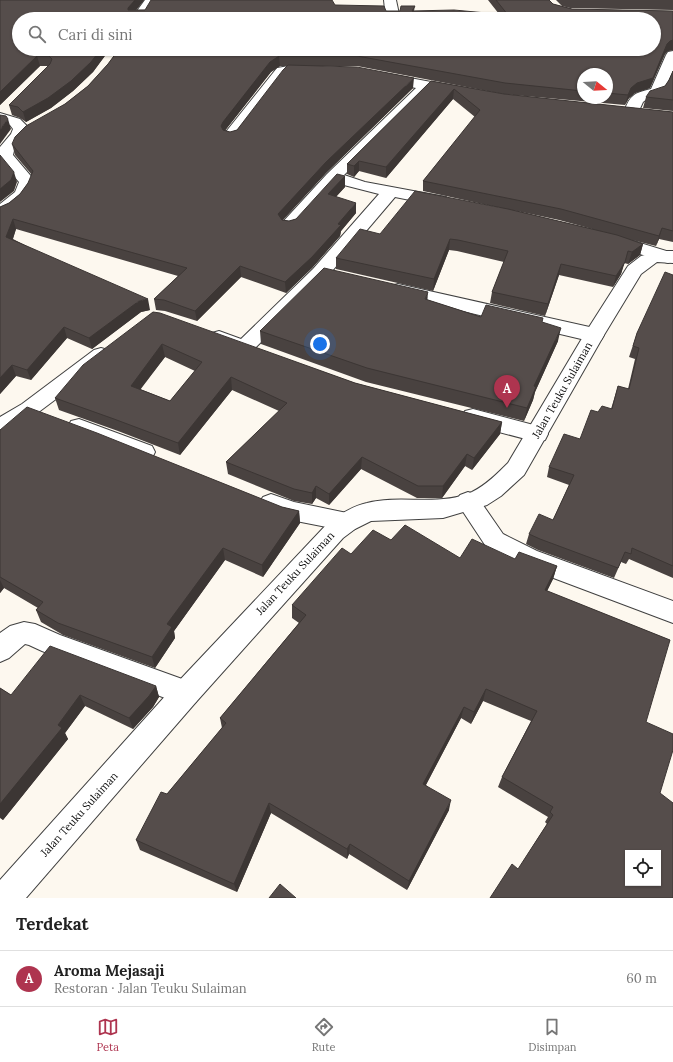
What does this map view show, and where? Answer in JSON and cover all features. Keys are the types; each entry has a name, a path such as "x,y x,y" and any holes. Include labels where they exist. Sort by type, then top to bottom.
{"street":[{"path":"143,12 151,0"},
{"path":"390,0 392,12"},
{"path":"648,114 625,111 643,95 657,92 673,55"},
{"path":"231,136 282,71 325,71"},
{"path":"372,75 472,93"},
{"path":"289,225 333,177 427,85"},
{"path":"0,212 18,198 26,185 25,177 5,156 7,148 27,129 3,113"},
{"path":"333,177 362,186 453,204"},
{"path":"244,347 320,273 391,191"},
{"path":"595,236 618,241 670,257"},
{"name":"Jalan Teuku Sulaiman","path":"5,898 186,693 323,542 347,522 367,512 381,510 443,509 479,499 507,478 516,469 538,434 594,335 634,270 652,256 670,257"},
{"path":"320,273 343,278"},
{"path":"381,287 594,335"},
{"path":"201,331 266,355"},
{"path":"0,427 29,409 116,343"},
{"path":"29,409 160,458"},
{"path":"454,412 538,434"},
{"path":"254,496 291,511 347,522"},
{"path":"468,501 495,541 528,558 673,612"},
{"path":"0,650 21,632 30,632 51,643 186,693"}],"building":[{"path":"0,0 135,0 128,10 145,10 151,0 332,0 335,5 384,6 386,11 400,11 401,6 415,6 412,11 454,10 476,12 12,12 12,56 37,56 0,92"},
{"path":"496,0 549,0 553,4 572,9 673,11 673,40 667,44 653,78 637,83 631,88 628,95 613,94 613,68 577,68 577,90 505,83 357,56 661,56 661,12 506,12"},
{"path":"49,56 96,56 71,81 48,98 23,112 18,107 9,105 50,64 52,59"},
{"path":"114,56 279,56 270,62 223,122 221,126 223,130 230,132 237,130 288,65 357,67 414,78 326,162 278,214 282,220 289,221 296,219 337,174 345,176 328,194 356,203 338,224 341,225 312,257 285,282 240,266 195,311 164,300 154,299 187,268 13,219 6,237 148,299 139,301 89,338 64,327 27,370 12,365 0,378 0,207 9,203 20,194 28,183 33,171 12,144 15,137 26,126 65,104 88,86"},
{"path":"673,71 673,100 646,97 650,91 665,86"},
{"path":"431,81 504,94 577,102 577,104 598,104 673,112 673,231 662,228 659,236 561,209 423,181 480,110 454,89 386,167 359,161 354,166 347,164"},
{"path":"0,115 6,116 8,119 0,130"},
{"path":"0,155 14,172 11,180 0,189"},
{"path":"415,191 508,209 617,235 643,244 632,252 628,251 625,262 616,276 561,264 548,304 492,292 508,251 458,240 450,239 434,279 336,258 360,229 380,234"},
{"path":"324,268 428,292 425,299 481,317 486,305 543,318 542,322 561,328 534,386 536,387 527,408 367,368 260,331"},
{"path":"665,272 673,275 673,566 632,548 631,554 625,552 618,568 529,534 539,514 553,520 574,475 549,467 564,434 580,439 591,410 598,412 602,406 612,409 618,386 629,389 639,348 633,346 637,333"},
{"path":"153,312 160,313 355,383 502,422 474,458 467,454 443,486 418,486 362,457 329,494 316,486 312,493 294,489 226,462 287,403 231,377 178,443 55,398 83,365","holes":["162,344 202,362 170,401 131,386"]},
{"path":"27,407 97,433 282,507 299,511 262,565 223,548 167,624 172,627 152,657 58,623 36,610 43,602 0,577 0,430"},
{"path":"405,525 460,558 472,539 515,559 519,552 557,566 545,590 670,640 646,722 673,734 673,750 660,793 673,803 673,898 490,898 512,864 518,869 553,815 550,812 553,807 502,777 537,711 486,689 474,712 464,707 423,784 451,800 409,881 350,844 347,849 269,803 234,884 136,840 161,792 167,794 226,723 220,718 306,615 292,605 342,548 351,554 373,530 391,540"},
{"path":"50,646 156,686 129,718 80,695 58,725 62,728 0,804 0,688 11,695"},
{"path":"280,884 296,898 269,898"}],"place":[{"name":"Aroma Mejasaji","path":"507,408"}]}
